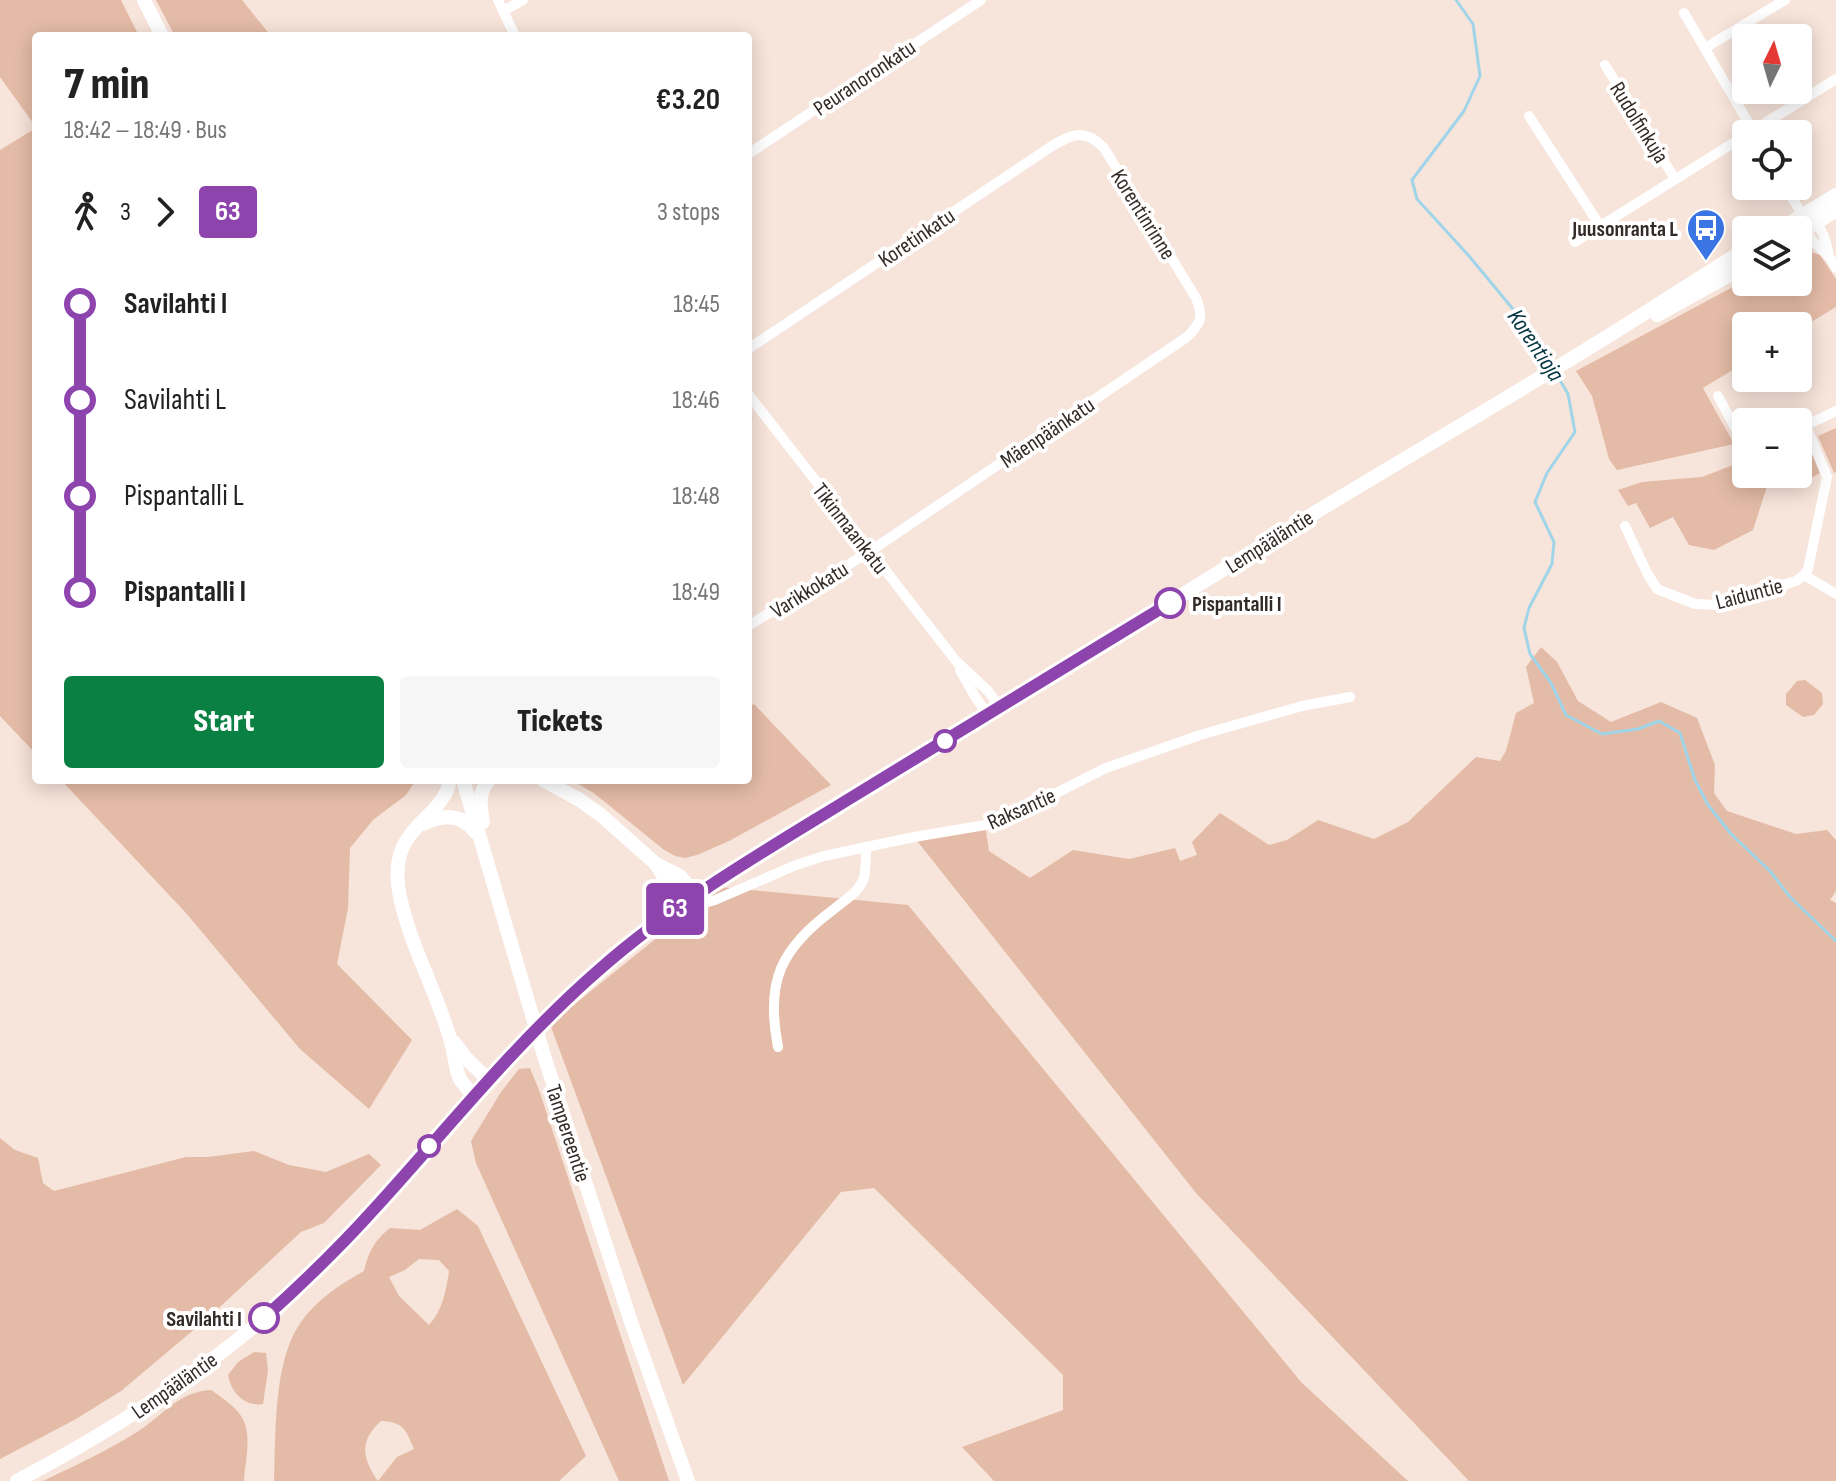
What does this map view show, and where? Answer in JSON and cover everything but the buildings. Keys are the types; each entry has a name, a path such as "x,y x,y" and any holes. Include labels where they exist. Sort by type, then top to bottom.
{"main road":[{"path":"144,0 160,32"},
{"path":"1812,220 1836,195"},
{"path":"1812,223 1836,210"},
{"name":"Lempääläntie","path":"17,1481 100,1436 151,1403 259,1323 346,1239 548,1017 599,970 689,899 1732,258"},
{"name":"Lempääläntie","path":"1592,346 1732,274"},
{"path":"449,784 442,800 407,838 397,867 397,882 404,911 450,1036 459,1077 474,1096"},
{"name":"Tampereentie","path":"464,784 545,1059 632,1325 688,1481"},
{"path":"486,784 480,803 491,850 495,889"},
{"path":"550,784 602,816 656,864 680,876 686,883 689,899"},
{"path":"416,828 441,817 464,819 482,843"},
{"path":"450,1036 488,1080"}],"street":[{"path":"498,0 513,32"},
{"path":"503,11 523,0"},
{"name":"Peuranoronkatu","path":"752,151 981,0"},
{"path":"1705,48 1785,0"},
{"path":"1684,13 1743,120"},
{"name":"Rudolfinkuja","path":"1605,65 1675,179"},
{"path":"1771,120 1836,79"},
{"path":"1529,116 1600,226"},
{"name":"Korentinrinne","path":"1088,135 1104,148 1196,298"},
{"name":"Koretinkatu","path":"752,346 1052,146 1068,137 1088,135"},
{"path":"1575,242 1732,144"},
{"path":"1812,240 1833,263"},
{"name":"Mäenpäänkatu","path":"869,552 1187,337 1201,318 1196,298"},
{"path":"1718,396 1732,422"},
{"name":"Tikinmaankatu","path":"752,399 956,661 988,691 994,711"},
{"path":"1812,423 1836,411"},
{"name":"Laiduntie","path":"1625,526 1657,589 1695,604 1718,605 1796,581 1808,569 1827,477 1812,448"},
{"name":"Varikkokatu","path":"752,624 869,552"},
{"path":"1804,575 1836,594"},
{"name":"Raksantie","path":"689,899 708,902 824,856 985,825 1007,818 1106,768 1200,735 1302,706 1350,697"},
{"path":"778,1047 773,996 786,955 804,933 856,892 864,878 866,847"}],"shaded area":[{"path":"0,0 121,0 137,32 32,32 32,121 0,77"},
{"path":"156,0 242,0 268,32 173,32"},
{"path":"32,130 32,750 0,716 0,150"},
{"path":"1812,253 1820,255 1836,279 1836,307 1812,322 1812,312 1732,312 1732,370 1703,388 1732,444 1617,470 1609,459 1592,396 1576,371 1732,287 1732,296 1812,296"},
{"path":"1836,428 1836,472 1834,473 1818,436"},
{"path":"1812,447 1822,472 1812,477"},
{"path":"1732,465 1732,488 1766,488 1753,530 1714,550 1689,545 1673,517 1650,528 1636,503 1628,506 1618,490 1642,482 1702,477"},
{"path":"1541,647 1557,662 1578,701 1611,722 1661,702 1697,718 1715,765 1714,793 1727,811 1796,834 1827,830 1836,840 1836,891 1830,900 1836,903 1836,1481 1469,1481 1196,1193 914,837 985,825 989,851 1030,878 1073,850 1129,859 1175,848 1180,861 1197,855 1192,842 1220,813 1269,845 1287,840 1318,820 1374,839 1408,822 1476,757 1500,761 1506,751 1516,713 1534,703 1526,667"},
{"path":"1805,680 1822,693 1823,704 1814,715 1803,717 1786,705 1786,694 1797,681"},
{"path":"752,705 831,785 729,841 697,855 685,858 675,856 579,784 752,784"},
{"path":"65,784 413,784 406,795 373,820 350,848 348,908 337,964 412,1040 369,1109 300,1049 186,913"},
{"path":"720,887 908,905 1301,1382 1408,1481 994,1481 962,1447 1063,1410 1063,1375 874,1188 841,1192 683,1385 550,1024"},
{"path":"530,1068 669,1481 619,1481 476,1163 471,1141 519,1069"},
{"path":"0,1138 15,1150 38,1158 43,1183 54,1191 186,1157 254,1151 289,1165 326,1172 369,1154 381,1165 324,1223 301,1232 209,1317 121,1391 0,1459"},
{"path":"457,1209 478,1226 586,1456 559,1481 378,1481 274,1481 281,1377 285,1357 301,1322 322,1299 364,1271 373,1247 390,1228 420,1230","holes":["419,1259 439,1260 449,1271 441,1306 429,1325 399,1296 389,1277","381,1421 399,1425 414,1449 397,1457 378,1481 365,1450 369,1436"]},
{"path":"254,1352 266,1353 268,1370 263,1404 244,1401 232,1387 228,1375 238,1362"},
{"path":"211,1390 228,1402 245,1423 247,1457 244,1481 43,1481 126,1439 189,1395"}],"waterway":[{"name":"Korentioja","path":"1456,0 1473,24 1480,76 1464,111 1412,180 1417,199 1522,320 1550,365"},
{"name":"Korentioja","path":"1557,375 1568,394 1575,432 1547,473 1535,502 1554,542 1552,564 1529,608 1524,628 1530,654 1551,683 1566,715 1602,734 1638,729 1659,721 1680,733 1695,780 1708,805 1790,897 1836,941"}],"bus line":[{"name":"63","path":"264,1318 376,1208 488,1080 548,1017 652,926 740,865 1170,603"}],"place":[{"name":"Juusonranta L","path":"1706,262"},
{"name":"Pispantalli I","path":"1170,603"},
{"name":"Savilahti I","path":"264,1318"}]}
